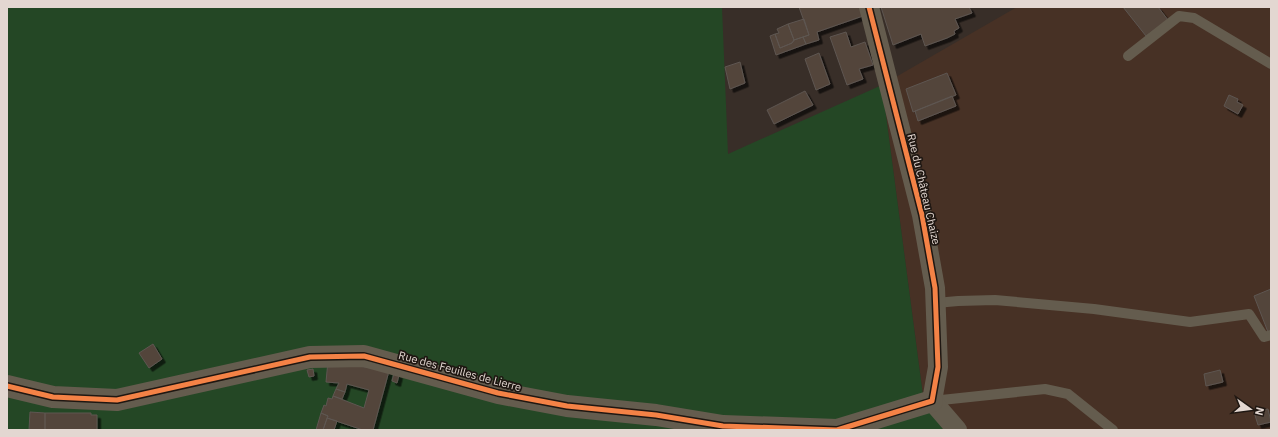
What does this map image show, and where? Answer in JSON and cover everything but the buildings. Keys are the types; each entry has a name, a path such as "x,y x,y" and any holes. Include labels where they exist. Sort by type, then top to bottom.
{"street":[{"name":"Rue du Château Chaize","path":"869,7 922,215 935,288 938,367 932,402"},
{"name":"Rue des Feuilles de Lierre","path":"7,386 53,397 117,400 310,357 364,356 498,393 567,406 656,415 723,426 837,430 932,402"},
{"path":"932,402 957,430"}],"lane":[{"path":"1128,56 1179,16 1194,18 1271,64"},
{"path":"936,303 995,300 1094,309 1190,322 1249,314 1264,337 1271,335"},
{"path":"932,402 1045,389 1068,394 1113,430"}],"shaded area":[{"path":"1017,7 1271,7 1271,430 957,430 924,403 882,85"}],"green space":[{"path":"7,7 722,7 728,154 882,85 924,403 957,430 7,430"}],"cycle path":[{"path":"7,386 53,397 117,400 310,357 364,356 498,393 567,406 656,415 723,426 837,430 932,401 938,367 935,288 922,215 869,7"}]}
